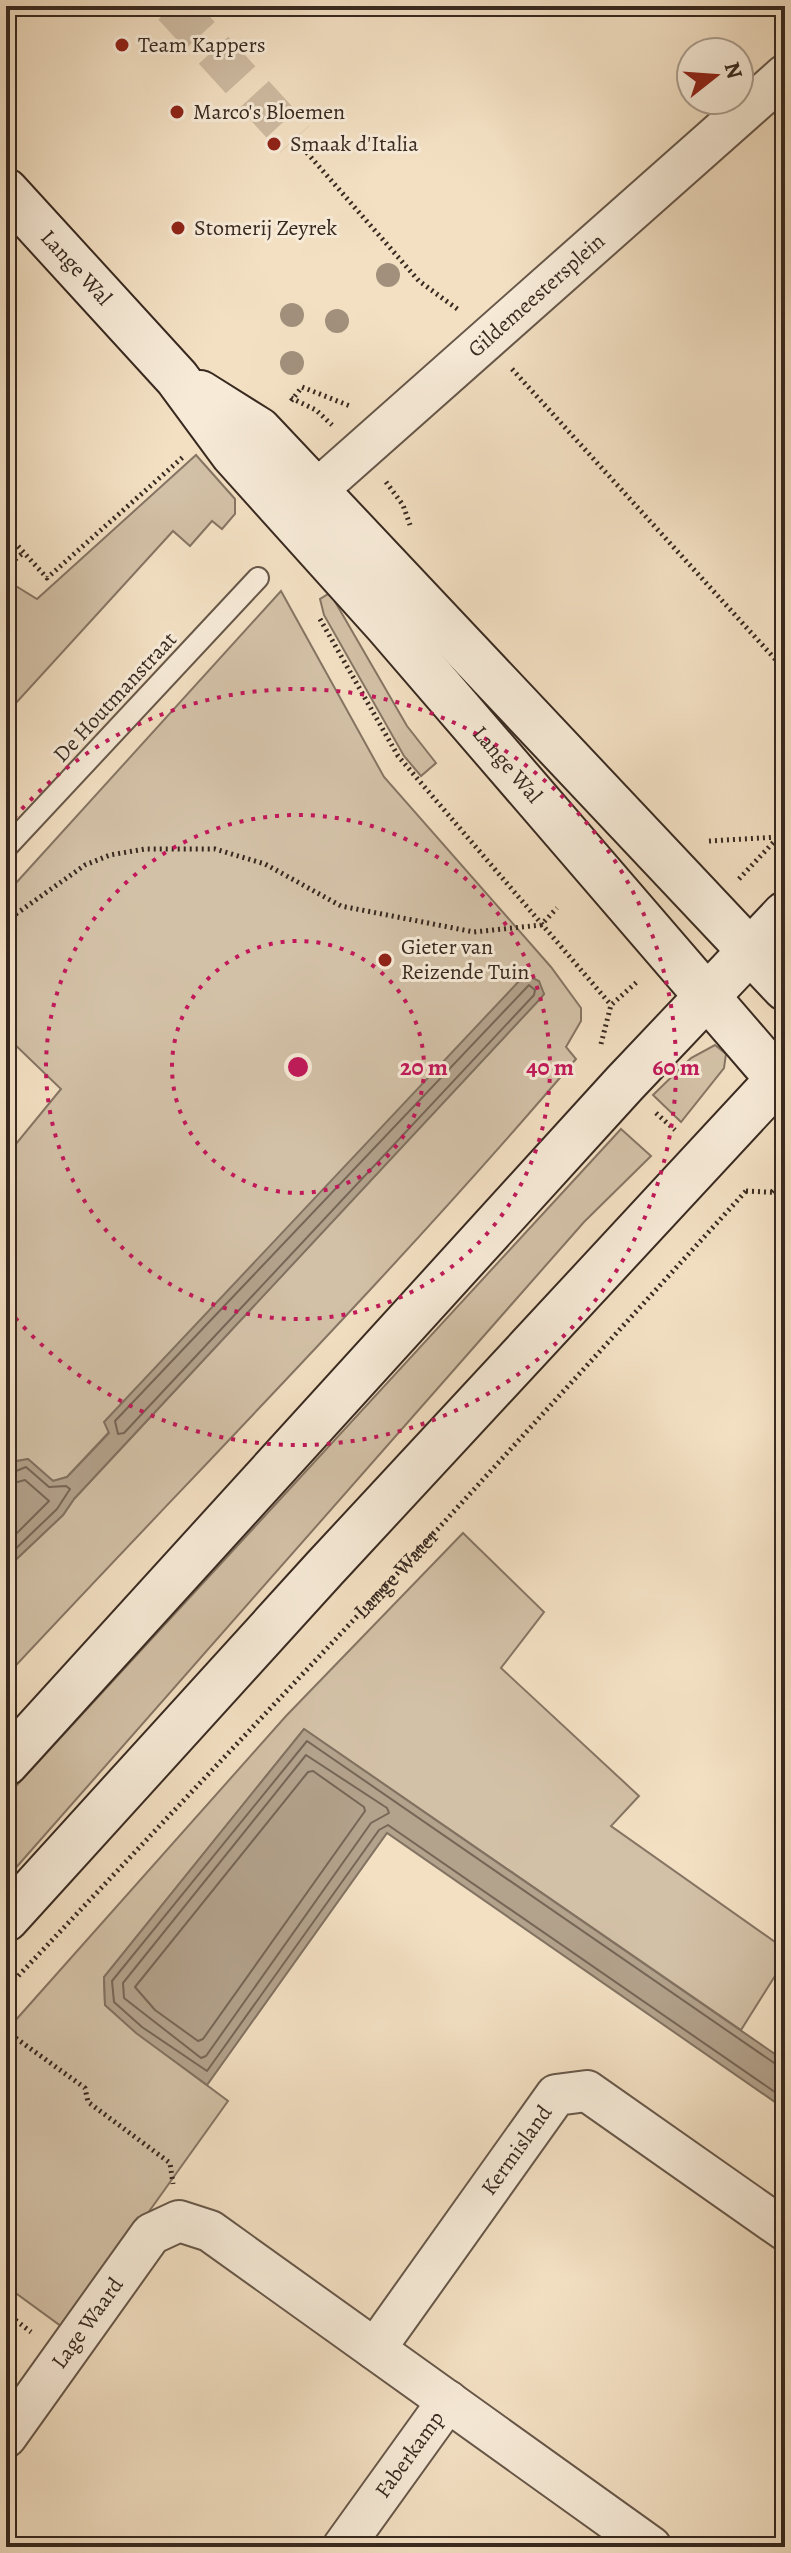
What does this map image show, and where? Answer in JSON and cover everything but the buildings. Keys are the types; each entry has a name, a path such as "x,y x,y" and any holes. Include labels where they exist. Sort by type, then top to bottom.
{"main road":[{"name":"Lange Wal","path":"6,191 177,378 233,454 302,503 785,988"},
{"name":"Lange Wal","path":"177,378 259,430 302,503 705,998 783,1079"},
{"path":"6,1763 624,1084 785,914"},
{"path":"6,1919 704,1157 783,1079"}],"street":[{"name":"Gildemeestersplein","path":"302,503 472,324 785,75"},
{"name":"Kermisland","path":"375,2349 556,2095 587,2091 785,2230"},
{"path":"179,2221 210,2231 651,2547"},
{"name":"Lage Waard","path":"6,2437 151,2234 179,2221"},
{"name":"Faberkamp","path":"343,2547 448,2401"}],"lane":[{"name":"De Houtmanstraat","path":"6,848 258,578"}],"path":[{"path":"295,139 419,281 472,324 785,670"},
{"path":"451,317 472,324"},
{"path":"259,430 302,387 350,406 361,396"},
{"path":"6,533 47,578 187,454"},
{"path":"6,567 23,553"},
{"path":"319,618 398,756 611,1005"},
{"path":"6,921 60,879 110,855 145,849 215,849 265,864 341,906 474,932 541,925 557,908"},
{"path":"624,1084 746,1191 785,1193"},
{"path":"771,1192 785,1177"},
{"name":"Lange Water","path":"6,1989 395,1576 746,1191"},
{"path":"6,2031 85,2088 88,2102 170,2163 179,2221"}],"shaded area":[{"path":"196,455 235,499 235,514 222,529 212,521 190,546 173,531 6,714 6,580 37,599"},
{"path":"281,591 384,777 551,967 581,1008 581,1021 566,1047 576,1059 366,1294 6,1676 6,1569 63,1515 74,1499 544,994 534,978 67,1477 53,1481 28,1459 17,1461 6,1470 6,1156 61,1089 6,1036 6,894"},
{"path":"330,593 407,726 436,763 421,776 404,756 324,615 320,599"},
{"path":"715,1045 726,1054 724,1068 681,1122 653,1095 691,1058"},
{"path":"621,1129 651,1156 584,1222 6,1879 6,1797"},
{"path":"463,1533 544,1612 501,1668 639,1796 611,1826 785,1949 785,1960 741,2030 304,1729 104,1977 105,2005 228,2101 65,2329 6,2286 6,2031 286,1716"}],"water":[{"path":"528,976 539,981 544,994 540,999 74,1499 63,1515 6,1569 6,1470 17,1461 28,1459 53,1481 67,1477 109,1433 104,1422 521,979"},
{"path":"304,1729 785,2061 785,2109 387,1833 207,2085 136,2033 105,2005 104,1977"}],"tunnel":[{"path":"173,6 295,139"}],"place":[{"name":"Team Kappers","path":"122,45"},
{"name":"Marco's Bloemen","path":"177,112"},
{"name":"Smaak d'Italia","path":"274,144"},
{"name":"Stomerij Zeyrek","path":"178,228"},
{"name":"Gieter van Reizende Tuin","path":"385,960"}]}
